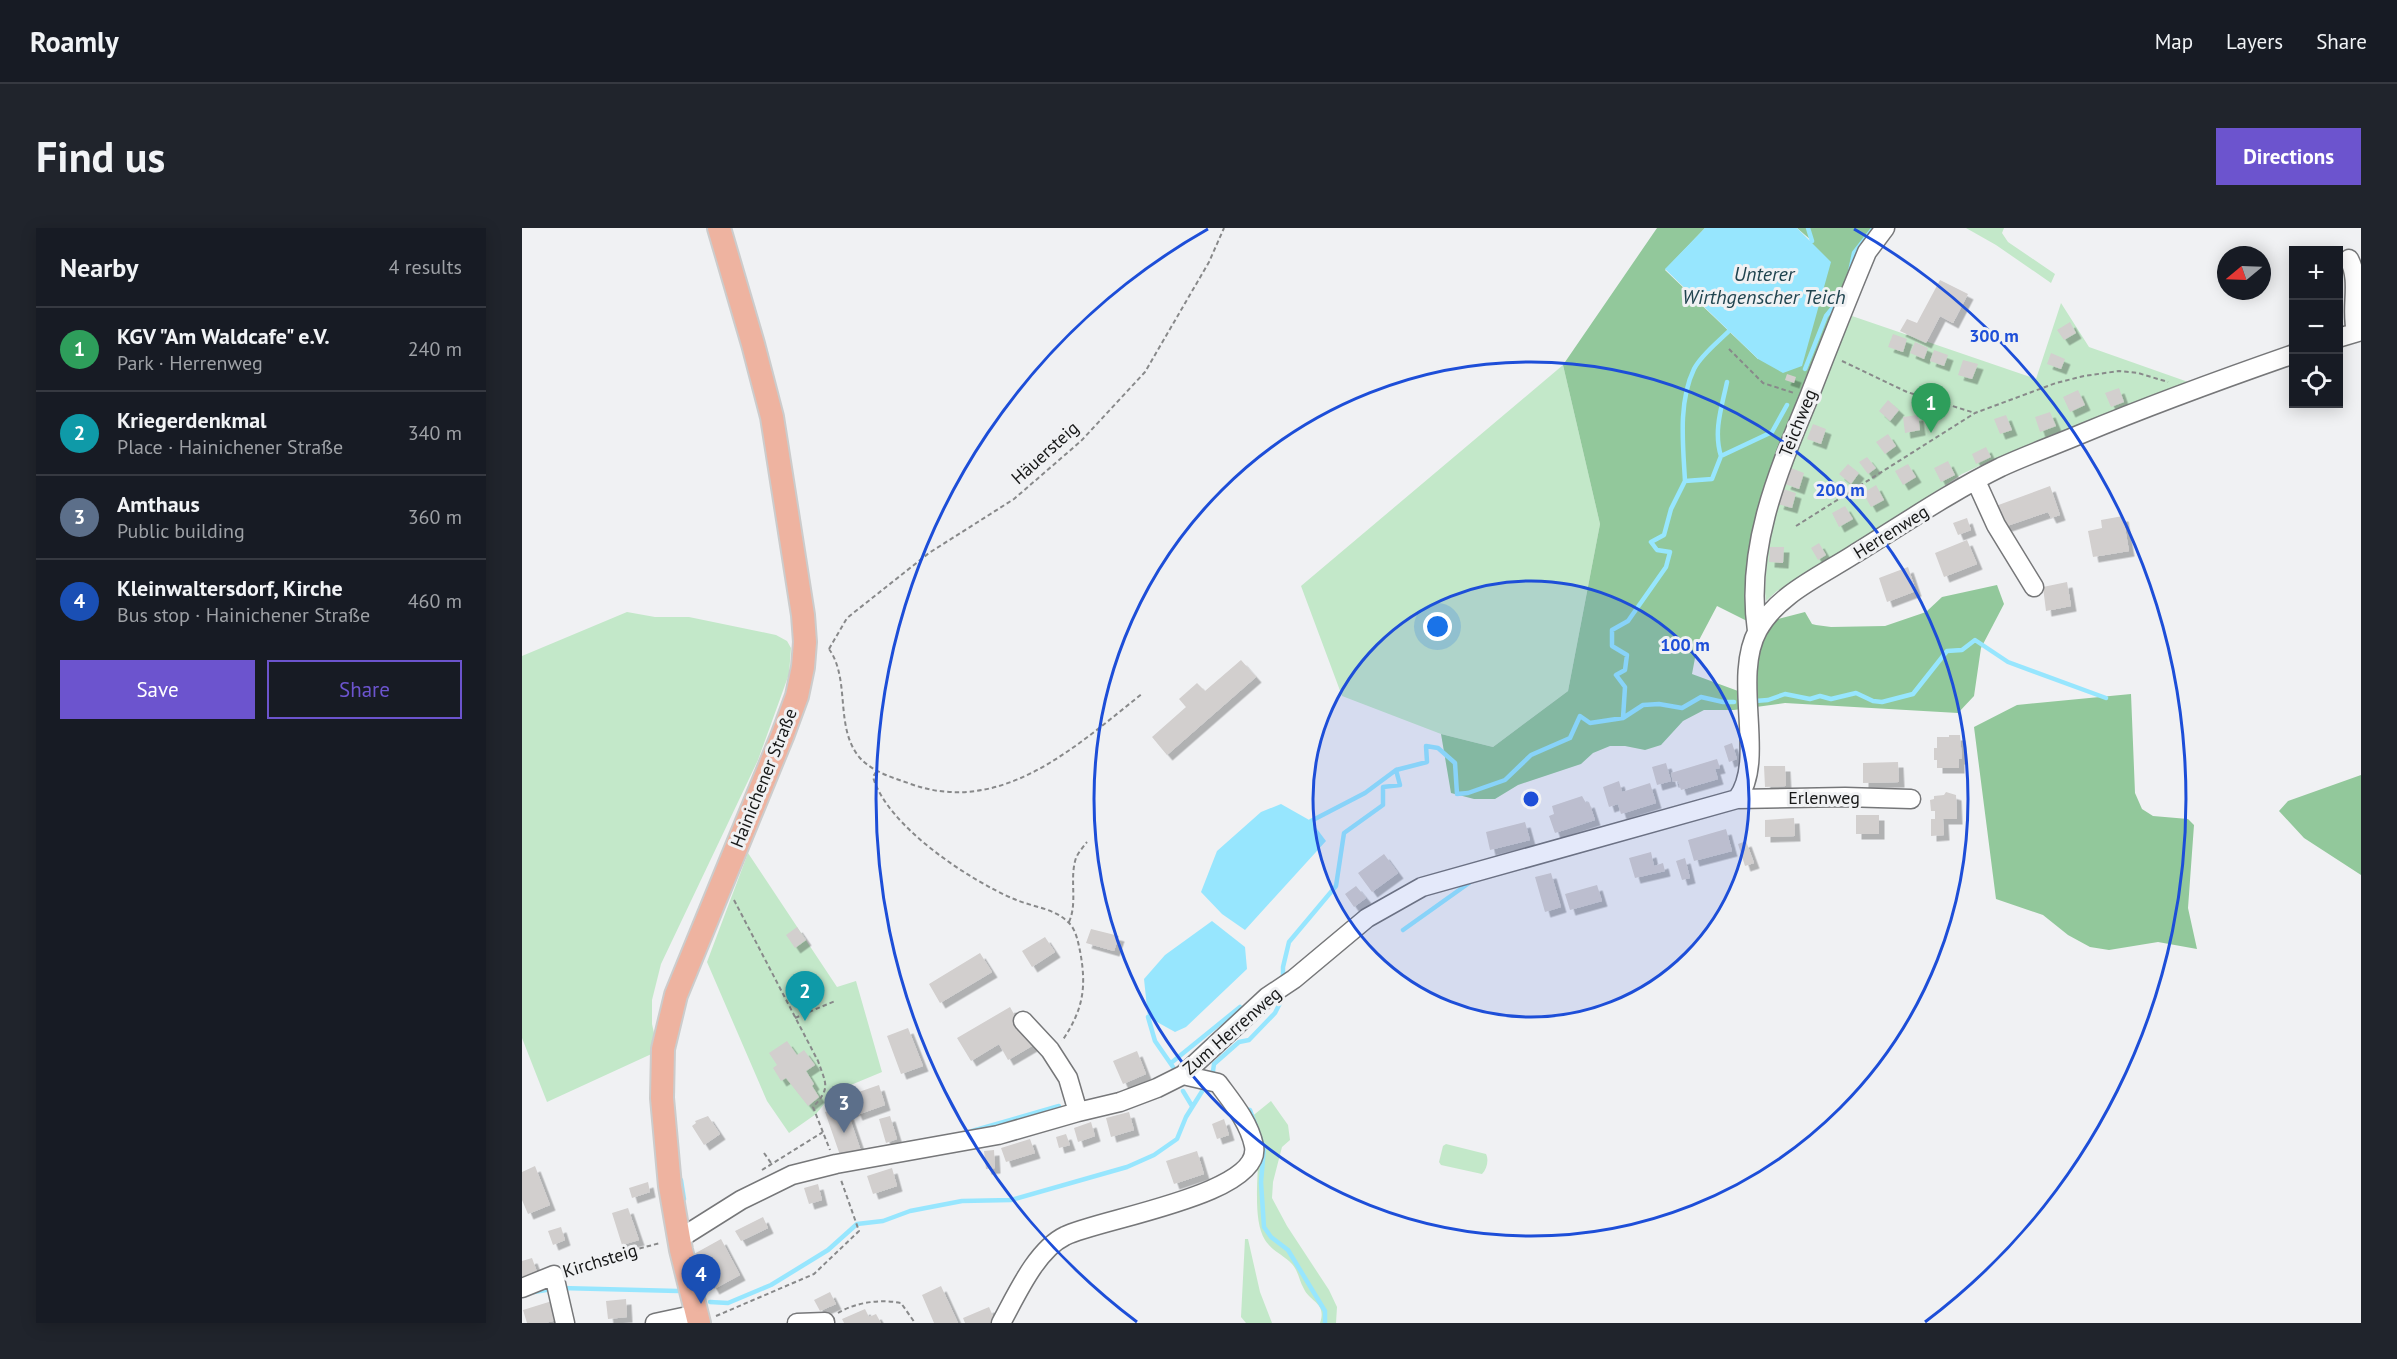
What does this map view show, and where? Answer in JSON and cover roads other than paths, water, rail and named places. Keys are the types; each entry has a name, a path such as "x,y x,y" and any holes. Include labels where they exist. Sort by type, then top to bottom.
{"main road":[{"name":"Hainichener Straße","path":"698,1308 679,1239 670,1186 662,1098 663,1049 676,995 797,696 805,642 772,417 719,228"}],"street":[{"name":"Teichweg","path":"1757,631 1753,601 1761,531 1779,470 1867,252 1885,228"},
{"path":"2343,337 2359,332 2354,323 2358,280 2349,259"},
{"name":"Herrenweg","path":"1737,799 1743,791 1747,774 1748,662 1757,631 1774,609 1799,589 2002,467 2190,391 2289,356"},
{"path":"1976,481 1996,525 2034,587"},
{"name":"Erlenweg","path":"1737,799 1845,797 1911,799"},
{"name":"Zum Herrenweg","path":"679,1239 766,1186 792,1174 998,1135 1120,1102 1157,1088 1183,1074 1267,997 1294,979 1367,918 1422,887 1737,799"},
{"path":"1023,1021 1053,1055 1068,1078 1078,1112"},
{"path":"1001,1323 1044,1252 1065,1236 1208,1193 1232,1179 1252,1160 1254,1147 1244,1119 1218,1083 1183,1074"},
{"name":"Kirchsteig","path":"522,1288 557,1285 565,1323"},
{"path":"656,1323 698,1308"},
{"path":"797,1323 825,1322"}],"water":[{"name":"Unterer Wirthgenscher Teich","path":"1705,228 1797,228 1831,262 1802,366 1783,373 1758,359 1665,269"},
{"path":"1281,804 1311,821 1326,841 1245,930 1222,914 1201,892 1217,851 1261,812"},
{"path":"1212,921 1245,947 1247,969 1186,1027 1175,1032 1148,1017 1144,979 1165,955"}],"waterway":[{"path":"1808,228 1812,241"},
{"path":"1850,272 1854,253 1872,230"},
{"path":"1805,369 1826,316 1840,299"},
{"path":"1685,481 1683,424 1689,382 1701,359 1729,331"},
{"path":"1721,456 1718,428 1727,382"},
{"path":"1623,718 1625,687 1616,675 1625,670 1627,655 1612,646 1612,630 1628,621 1666,567 1670,552 1657,550 1651,542 1664,535 1671,509 1685,481 1712,479 1721,456 1772,432 1787,405"},
{"path":"1755,701 1768,700 1785,694 1810,699 1820,696 1831,699 1856,693 1873,701 1882,702 1913,694 1947,651 1962,650 1975,640 2008,662 2106,698"},
{"path":"1283,981 1283,967 1289,942 1336,886 1344,833 1383,805 1383,787 1400,785 1396,770 1427,762 1426,746 1438,748 1455,763 1457,794 1468,793 1505,780 1531,755 1570,738 1580,716 1590,723 1623,718 1643,705 1659,704 1682,708 1701,697 1734,702"},
{"path":"1311,821 1365,793 1396,770"},
{"path":"1403,930 1469,883"},
{"path":"1212,1078 1214,1064 1239,1042 1249,1040 1275,1013 1283,993"},
{"path":"1171,1063 1240,1007"},
{"path":"1148,1017 1155,1041 1173,1067"},
{"path":"710,1302 728,1303 771,1285 828,1250 857,1224 883,1221 910,1211 962,1201 1011,1200 1127,1167 1154,1155 1177,1139 1186,1117 1206,1085"},
{"path":"1183,1091 1192,1106"},
{"path":"972,1131 1059,1106"},
{"path":"1242,1109 1250,1110 1264,1148 1261,1182 1264,1227 1271,1237 1288,1250 1325,1311 1325,1323"},
{"path":"681,1180 684,1199"},
{"path":"561,1288 678,1291"},
{"path":"534,1292 552,1289"}],"place":[{"name":"KGV \"Am Waldcafe\" e.V.","path":"1931,433"},
{"name":"Kriegerdenkmal","path":"805,1021"},
{"name":"Amthaus","path":"844,1133"},
{"name":"Kleinwaltersdorf, Kirche","path":"701,1304"}]}
